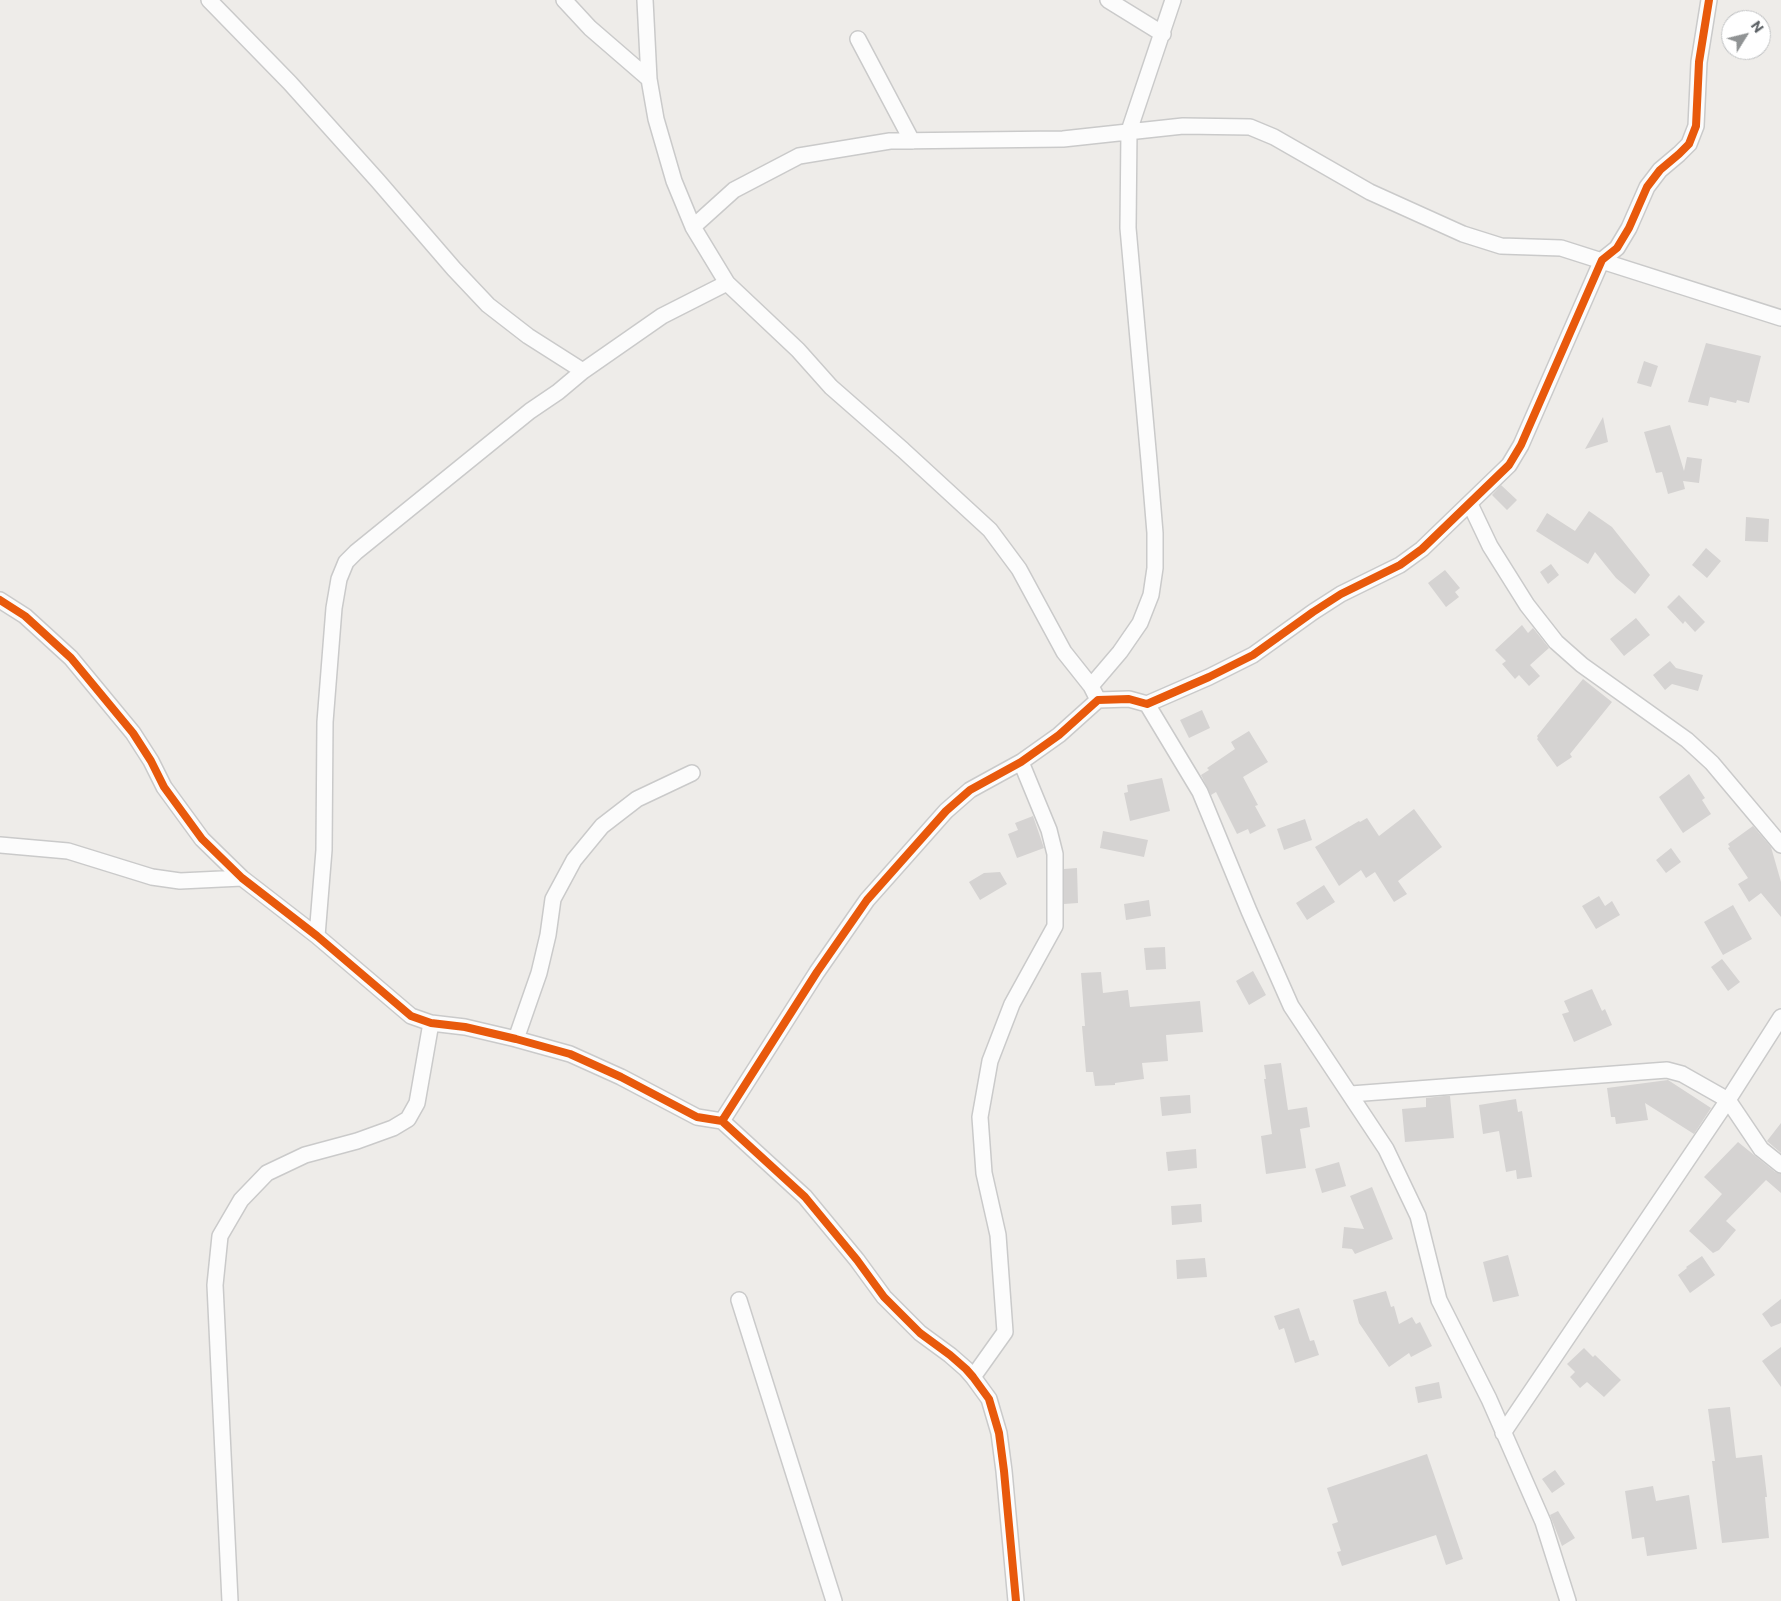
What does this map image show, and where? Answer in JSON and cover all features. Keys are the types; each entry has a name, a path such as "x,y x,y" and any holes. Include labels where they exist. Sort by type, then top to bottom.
{"street":[{"path":"208,0 290,83 488,305 528,336 583,372"},
{"path":"564,0 590,28 649,80"},
{"path":"645,0 649,80 656,119 674,180 692,227 727,283 798,350 831,387 990,530 1019,569 1064,652 1091,686 1098,700"},
{"path":"1108,0 1163,34"},
{"path":"1091,686 1120,652 1140,623 1151,595 1155,568 1155,534 1151,479 1128,228 1129,131 1174,0"},
{"path":"722,1121 817,972 867,900 946,811 970,790 1021,762 1059,735 1098,700 1129,699 1147,704 1209,677 1253,655 1340,594 1400,564 1422,549 1509,465 1522,446 1602,260 1617,248 1629,228 1648,187 1660,170 1689,144 1696,126 1700,62 1709,0"},
{"path":"858,39 912,140"},
{"path":"692,227 734,190 799,156 890,141 1063,140 1183,126 1250,127 1274,137 1370,192 1463,234 1501,246 1561,248 1781,318"},
{"path":"317,936 324,850 326,722 334,608 339,579 346,562 530,411 583,372 662,316 727,283"},
{"path":"1470,504 1490,546 1527,605 1556,642 1582,665 1688,740 1712,763 1781,845"},
{"path":"0,600 25,616 70,658 133,733 151,761 164,787 202,839 242,878 317,936 411,1016 430,1023 465,1027 570,1054 621,1077 697,1117 722,1121 805,1197 857,1260 884,1297 920,1333 950,1355 973,1377 989,1399 998,1433 1004,1471 1016,1601"},
{"path":"1147,704 1200,792 1291,1006 1386,1149 1418,1216 1439,1300 1489,1399 1543,1522 1568,1601"},
{"path":"973,1377 1005,1332 998,1235 984,1173 980,1117 990,1061 1012,1004 1055,926 1055,854 1049,830 1021,762"},
{"path":"516,1039 539,973 548,935 553,899 574,860 602,826 637,799 692,773"},
{"path":"0,845 68,851 152,877 180,881 242,878"},
{"path":"1504,1433 1728,1100 1781,1017"},
{"path":"230,1601 215,1286 220,1236 241,1200 267,1173 305,1155 358,1141 393,1128 408,1119 417,1103 430,1023"},
{"path":"1351,1094 1667,1070 1682,1074 1728,1100 1760,1149 1781,1166"},
{"path":"739,1300 834,1601"}],"building":[{"path":"1706,343 1761,356 1749,403 1737,400 1736,403 1710,397 1708,406 1688,402"},
{"path":"1644,361 1658,366 1651,387 1637,383"},
{"path":"1603,417 1608,442 1585,449"},
{"path":"1670,425 1684,471 1687,457 1702,459 1699,483 1683,481 1685,489 1668,494 1662,472 1656,473 1644,432"},
{"path":"1501,485 1517,500 1507,510 1492,495"},
{"path":"1589,511 1612,527 1650,575 1635,594 1616,578 1595,552 1588,564 1536,531 1547,513 1575,531"},
{"path":"1746,517 1769,519 1768,542 1745,541"},
{"path":"1706,548 1721,561 1707,578 1692,565"},
{"path":"1551,564 1559,575 1548,584 1540,572"},
{"path":"1445,570 1460,588 1455,592 1459,597 1446,607 1428,583"},
{"path":"1679,595 1705,622 1695,632 1685,621 1683,624 1667,607"},
{"path":"1636,618 1650,635 1624,656 1610,639"},
{"path":"1522,625 1528,633 1533,628 1549,648 1530,665 1540,676 1529,686 1519,675 1515,679 1502,664 1506,661 1495,650"},
{"path":"1670,661 1676,668 1703,675 1698,691 1672,684 1665,690 1653,675"},
{"path":"1583,679 1612,702 1570,754 1572,757 1557,767 1537,739 1537,736"},
{"path":"1202,710 1210,728 1189,738 1180,720"},
{"path":"1249,731 1268,762 1243,777 1258,805 1255,806 1266,826 1250,834 1248,829 1237,834 1216,792 1211,795 1201,775 1209,770 1207,768 1235,749 1231,742"},
{"path":"1689,774 1705,798 1702,800 1711,814 1683,833 1659,797"},
{"path":"1162,778 1170,811 1130,821 1124,793 1128,792 1127,785"},
{"path":"1414,809 1442,847 1398,881 1407,894 1394,902 1375,872 1366,878 1361,870 1339,886 1315,847 1367,818 1379,836"},
{"path":"1033,816 1044,848 1017,858 1008,834 1018,830 1015,823"},
{"path":"1305,819 1312,840 1284,850 1277,829"},
{"path":"1753,826 1771,847 1781,882 1781,917 1761,893 1749,902 1738,884 1748,878 1728,848 1730,847 1728,844"},
{"path":"1103,831 1148,840 1144,857 1100,848"},
{"path":"1671,848 1681,862 1666,873 1656,860"},
{"path":"1077,868 1078,903 1064,904 1064,869"},
{"path":"1000,872 1007,884 980,900 969,882 984,873"},
{"path":"1324,885 1335,902 1307,920 1296,903"},
{"path":"1599,896 1605,906 1612,901 1620,915 1596,929 1582,906"},
{"path":"1149,900 1151,916 1126,920 1124,904"},
{"path":"1733,905 1752,939 1723,955 1704,922"},
{"path":"1165,947 1166,969 1146,970 1144,948"},
{"path":"1722,959 1740,982 1728,991 1711,967"},
{"path":"1253,971 1266,995 1249,1005 1236,981"},
{"path":"1101,972 1103,993 1128,990 1130,1007 1200,1001 1203,1032 1166,1035 1168,1061 1142,1063 1144,1079 1115,1083 1115,1085 1095,1086 1093,1072 1086,1072 1082,1026 1085,1026 1081,973"},
{"path":"1592,989 1602,1011 1605,1009 1612,1025 1574,1042 1562,1014 1569,1012 1564,1001"},
{"path":"1281,1063 1288,1110 1307,1107 1310,1127 1300,1129 1306,1168 1266,1174 1261,1136 1272,1134 1264,1079 1266,1079 1264,1065"},
{"path":"1668,1080 1711,1108 1694,1134 1645,1103 1648,1120 1616,1124 1615,1117 1611,1117 1607,1088"},
{"path":"1190,1095 1191,1113 1162,1116 1160,1097"},
{"path":"1450,1096 1454,1138 1405,1142 1402,1109 1426,1107 1426,1098"},
{"path":"1516,1099 1518,1112 1522,1111 1532,1177 1517,1179 1516,1170 1506,1172 1499,1131 1483,1134 1479,1105"},
{"path":"1781,1123 1781,1153 1767,1141"},
{"path":"1738,1142 1775,1172 1781,1174 1781,1193 1766,1180 1726,1221 1736,1230 1719,1250 1713,1253 1689,1231 1722,1194 1704,1177"},
{"path":"1196,1149 1197,1168 1168,1171 1166,1152"},
{"path":"1339,1162 1346,1186 1322,1193 1315,1169"},
{"path":"1372,1187 1393,1239 1355,1254 1352,1249 1342,1248 1344,1227 1364,1229 1350,1196"},
{"path":"1201,1204 1202,1222 1172,1225 1171,1206"},
{"path":"1508,1255 1519,1296 1493,1302 1483,1262"},
{"path":"1702,1256 1715,1275 1690,1293 1678,1275"},
{"path":"1205,1258 1207,1277 1177,1279 1176,1260"},
{"path":"1386,1291 1391,1307 1394,1306 1399,1324 1412,1317 1416,1324 1420,1322 1432,1346 1411,1357 1409,1353 1389,1367 1359,1323 1353,1300"},
{"path":"1781,1299 1781,1323 1771,1327 1762,1314"},
{"path":"1299,1308 1310,1341 1314,1340 1319,1355 1295,1363 1284,1328 1279,1330 1274,1316"},
{"path":"1781,1347 1781,1387 1762,1361"},
{"path":"1584,1348 1593,1357 1595,1355 1621,1380 1604,1397 1587,1382 1580,1388 1570,1377 1575,1372 1567,1364"},
{"path":"1439,1382 1442,1398 1418,1403 1415,1387"},
{"path":"1730,1407 1736,1458 1762,1455 1769,1538 1722,1543 1712,1461 1715,1461 1708,1409"},
{"path":"1427,1454 1463,1559 1446,1565 1436,1535 1342,1566 1337,1552 1341,1551 1332,1524 1338,1522 1327,1488"},
{"path":"1555,1470 1565,1484 1552,1493 1542,1479"},
{"path":"1653,1486 1656,1501 1689,1495 1697,1549 1647,1556 1644,1537 1632,1539 1625,1491"},
{"path":"1558,1511 1575,1538 1562,1546 1550,1515"}],"cycle path":[{"path":"722,1121 817,972 867,900 946,811 970,790 1021,762 1059,735 1098,700 1129,699 1147,704 1209,677 1253,655 1341,594 1400,565 1422,549 1509,465 1521,445 1602,260 1617,248 1629,228 1647,187 1660,170 1689,144 1696,126 1699,62 1709,0"},
{"path":"0,600 25,616 71,658 133,733 151,761 164,787 202,839 242,878 317,936 411,1016 431,1023 465,1027 570,1054 621,1077 697,1117 722,1121 805,1197 857,1260 884,1297 920,1333 966,1369 989,1399 999,1433 1016,1601"}]}
